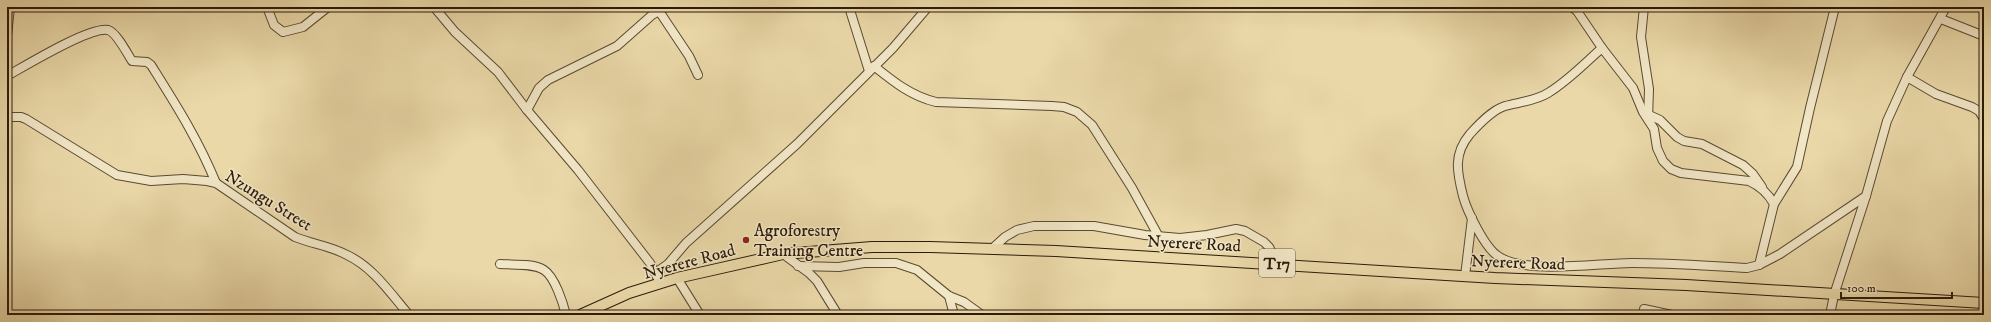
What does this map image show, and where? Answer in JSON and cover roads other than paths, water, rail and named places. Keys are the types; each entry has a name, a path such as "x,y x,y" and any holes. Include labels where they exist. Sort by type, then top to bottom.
{"main road":[{"name":"Nyerere Road","path":"580,315 629,294 678,278 783,254 872,247 993,248 1277,263 1465,276 1679,285 1984,303"}],"street":[{"path":"7,36 10,7"},
{"path":"267,7 274,25 282,32 303,27 328,7"},
{"path":"434,7 455,32 498,72 527,110 578,170 650,264 659,284"},
{"path":"849,7 872,69 905,90 922,98 936,102 1064,107 1077,112 1092,125 1132,188 1159,237"},
{"path":"655,273 668,264 686,243 791,149 872,69 928,7"},
{"path":"1572,7 1583,19 1602,48 1633,88 1654,129 1657,148 1663,161 1671,169 1693,175 1749,181 1764,190"},
{"path":"1644,7 1641,37 1649,89 1649,117"},
{"path":"1759,265 1774,204 1797,167 1810,108 1836,7"},
{"path":"1830,315 1834,294 1866,196 1887,121 1907,77 1941,19 1946,7"},
{"path":"527,110 539,88 548,80 617,46 663,9 698,75"},
{"path":"1941,19 1984,36"},
{"path":"7,76 69,42 101,30 108,30 114,33 132,61 147,62 151,65 188,123 204,154 216,184"},
{"path":"1602,48 1549,92 1527,102 1504,106 1495,111 1470,133 1461,146 1457,158 1464,198 1472,218 1482,236 1497,256 1515,264 1545,266 1632,263 1747,268 1759,265 1780,254 1866,196"},
{"path":"1907,77 1936,94 1972,107 1979,112 1984,119"},
{"name":"Nzungu Street","path":"7,117 21,117 26,119 118,175 151,181 183,179 207,181 216,184 295,237 308,243 344,253 366,267 409,315"},
{"path":"1649,117 1660,120 1677,137 1707,146 1742,165 1753,174 1774,204"},
{"path":"1465,276 1472,218"},
{"path":"993,248 1005,237 1017,230 1034,226 1094,226 1159,237 1180,238 1207,236 1236,229 1244,231 1269,247 1277,263"},
{"path":"783,254 817,281 838,315"},
{"path":"798,266 839,267 864,263 896,263 922,273 949,296 964,302 982,315"},
{"path":"500,264 534,266 543,269 557,290 566,315"},
{"path":"678,278 700,315"},
{"path":"949,296 954,315"},
{"path":"1644,309 1672,315"}],"place":[{"name":"Agroforestry Training Centre","path":"746,240"}]}
